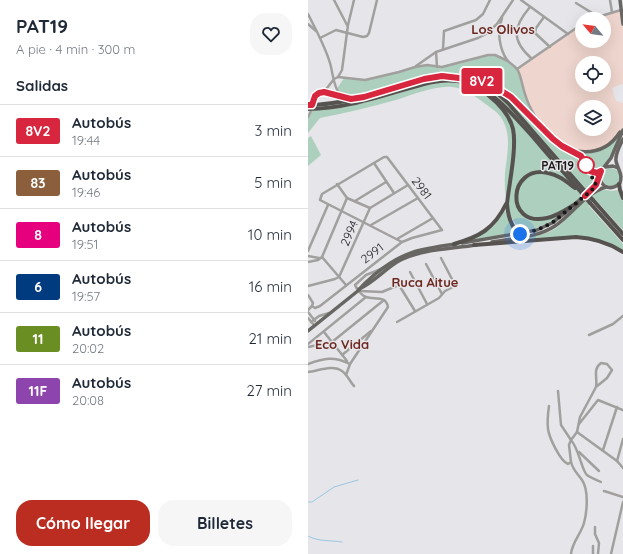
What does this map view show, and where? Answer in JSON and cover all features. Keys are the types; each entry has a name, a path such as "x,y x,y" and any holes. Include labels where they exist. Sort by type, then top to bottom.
{"highway":[{"path":"310,109 364,97 435,77 450,76 484,82 501,90 520,105 542,129"},
{"path":"464,78 486,86 504,99 583,191"},
{"path":"310,109 337,107 369,100 434,81 454,80 476,86 492,94 506,107 623,234"},
{"path":"476,86 491,97 503,110 513,128 514,146 507,204 511,222 520,234 525,236"},
{"path":"310,109 315,96 319,93 324,92 351,99"},
{"path":"577,203 554,216 534,219 525,216 519,209 516,194 520,183 525,178 541,172 553,174 583,191"},
{"path":"621,183 620,190 623,198"},
{"path":"592,201 623,240"},
{"path":"454,244 471,239 488,229 500,217 507,204"},
{"path":"474,245 576,237 602,242 623,252"}],"main road":[{"path":"620,0 623,24"},
{"path":"573,151 590,152 600,149 614,140 623,128"},
{"path":"359,290 384,267 396,259 413,251 520,234 537,230 549,225 577,203 594,187 602,170 611,158 623,128"},
{"path":"542,129 557,143 583,158 592,172 597,173 613,166 621,171"},
{"path":"308,331 391,266 407,257 421,253 525,236 544,232 554,227 595,192 606,187 613,188 621,183 621,171 616,158 623,139"},
{"path":"600,177 602,183 606,187"}],"street":[{"path":"334,0 348,25"},
{"path":"336,5 338,0"},
{"path":"338,77 343,67 348,25 354,0"},
{"path":"320,38 336,30 347,34 363,37 367,36 377,0"},
{"path":"443,49 444,31 476,20 483,14 490,0"},
{"path":"324,92 334,79 338,77 366,80 399,72 415,66 443,49 482,37 494,28 513,0"},
{"path":"521,0 568,34"},
{"path":"610,0 612,12 621,10"},
{"path":"576,3 591,12"},
{"path":"530,7 520,20 517,28 517,36 521,48 531,58"},
{"path":"308,14 319,35 330,64 336,90 341,97"},
{"path":"544,17 536,28 535,33 550,47"},
{"path":"502,18 499,26 500,42 508,61"},
{"path":"308,24 319,35"},
{"path":"517,69 575,29"},
{"path":"436,52 437,67"},
{"path":"415,66 427,65 442,67 488,55 495,55 508,61 517,69 526,99 542,129"},
{"path":"308,117 310,109"},
{"name":"2981","path":"374,163 387,157 442,230"},
{"path":"394,194 374,163 336,184 322,194 320,200 402,242"},
{"path":"354,201 386,182"},
{"path":"336,184 347,198 370,208 408,185"},
{"path":"308,262 321,258 347,198"},
{"path":"370,225 418,198"},
{"path":"308,250 328,205"},
{"name":"2994","path":"339,277 370,208"},
{"path":"396,239 433,218"},
{"name":"2991","path":"312,306 315,308 320,306 402,242 442,230"},
{"path":"308,256 321,258 346,285"},
{"path":"396,322 439,298 453,286 454,283 441,258"},
{"path":"426,264 442,294"},
{"path":"346,375 350,364 388,306 384,300 366,297 355,288 356,283 366,275 384,267"},
{"path":"410,272 427,304"},
{"path":"308,286 339,277"},
{"path":"359,290 382,292 399,285 415,311"},
{"path":"308,295 313,303 308,311 316,325"},
{"path":"308,345 366,297"},
{"path":"308,345 332,342 384,300"},
{"path":"313,321 336,309"},
{"path":"589,335 613,324 623,316"},
{"path":"308,318 313,321"},
{"path":"342,355 373,329"},
{"path":"324,332 350,364"},
{"path":"308,364 333,358 341,359 350,364"},
{"path":"571,554 572,548 584,524 587,503 584,483 572,468 569,445 577,432 579,420 584,408 596,387 610,375 612,370 607,364 601,363 596,369 596,387"},
{"path":"308,372 335,368 343,371 348,380 354,386"},
{"path":"558,391 561,425 578,452 586,474 601,482"},
{"path":"579,424 598,400 623,410"},
{"path":"549,406 548,427 550,435 564,462 568,464 571,462"},
{"path":"603,450 616,407"},
{"path":"577,432 603,450 623,468"},
{"path":"617,461 623,439"},
{"path":"578,452 599,471"},
{"path":"604,491 623,497"},
{"path":"611,554 623,502"},
{"path":"595,527 594,534 599,543 598,554"},
{"path":"593,546 593,554"}],"shaded area":[{"path":"621,10 623,24 623,85 622,84 612,88 616,101 623,103 623,127 617,136 601,149 577,152 562,146 542,129 526,99 517,69 575,29 575,48 611,48 611,13"}],"green space":[{"path":"488,55 500,57 517,69 526,99 542,129 547,135 578,155 590,173 599,174 593,186 559,217 545,225 533,229 520,229 515,223 507,203 505,188 508,138 505,125 494,110 473,95 461,89 439,87 377,105 320,118 308,133 308,117 313,105 349,99 341,97 336,90 344,78 365,80 421,65 437,67"},
{"path":"619,135 610,158 599,171 592,171 579,153 598,151"},
{"path":"311,136 321,155 308,166 308,138"},
{"path":"611,168 617,171 620,177 617,183 611,186 605,183 602,177 605,171"},
{"path":"618,190 623,201 623,230 595,199 588,205 623,244 623,252 588,237 512,241 539,235 555,229 586,199 600,191"},
{"path":"505,210 509,222 516,232 472,240 493,227"}],"waterway":[{"path":"308,502 312,502 334,487 358,480"},
{"path":"308,536 320,540 342,542"}],"bus line":[{"name":"8V2","path":"308,105 312,105 315,96 321,92 351,99 364,97 442,76 470,78 484,82 501,90 511,97 553,139 562,146 576,152 581,156 590,171 597,173 601,171 596,185 585,196"}],"place":[{"name":"PAT19","path":"586,165"}],"district":[{"name":"Los Olivos","path":"503,29"},
{"name":"Ruca Aitue","path":"425,282"},
{"name":"Eco Vida","path":"342,344"}],"route":[{"path":"520,234 546,227 558,219 592,190 596,185 586,165"}]}
